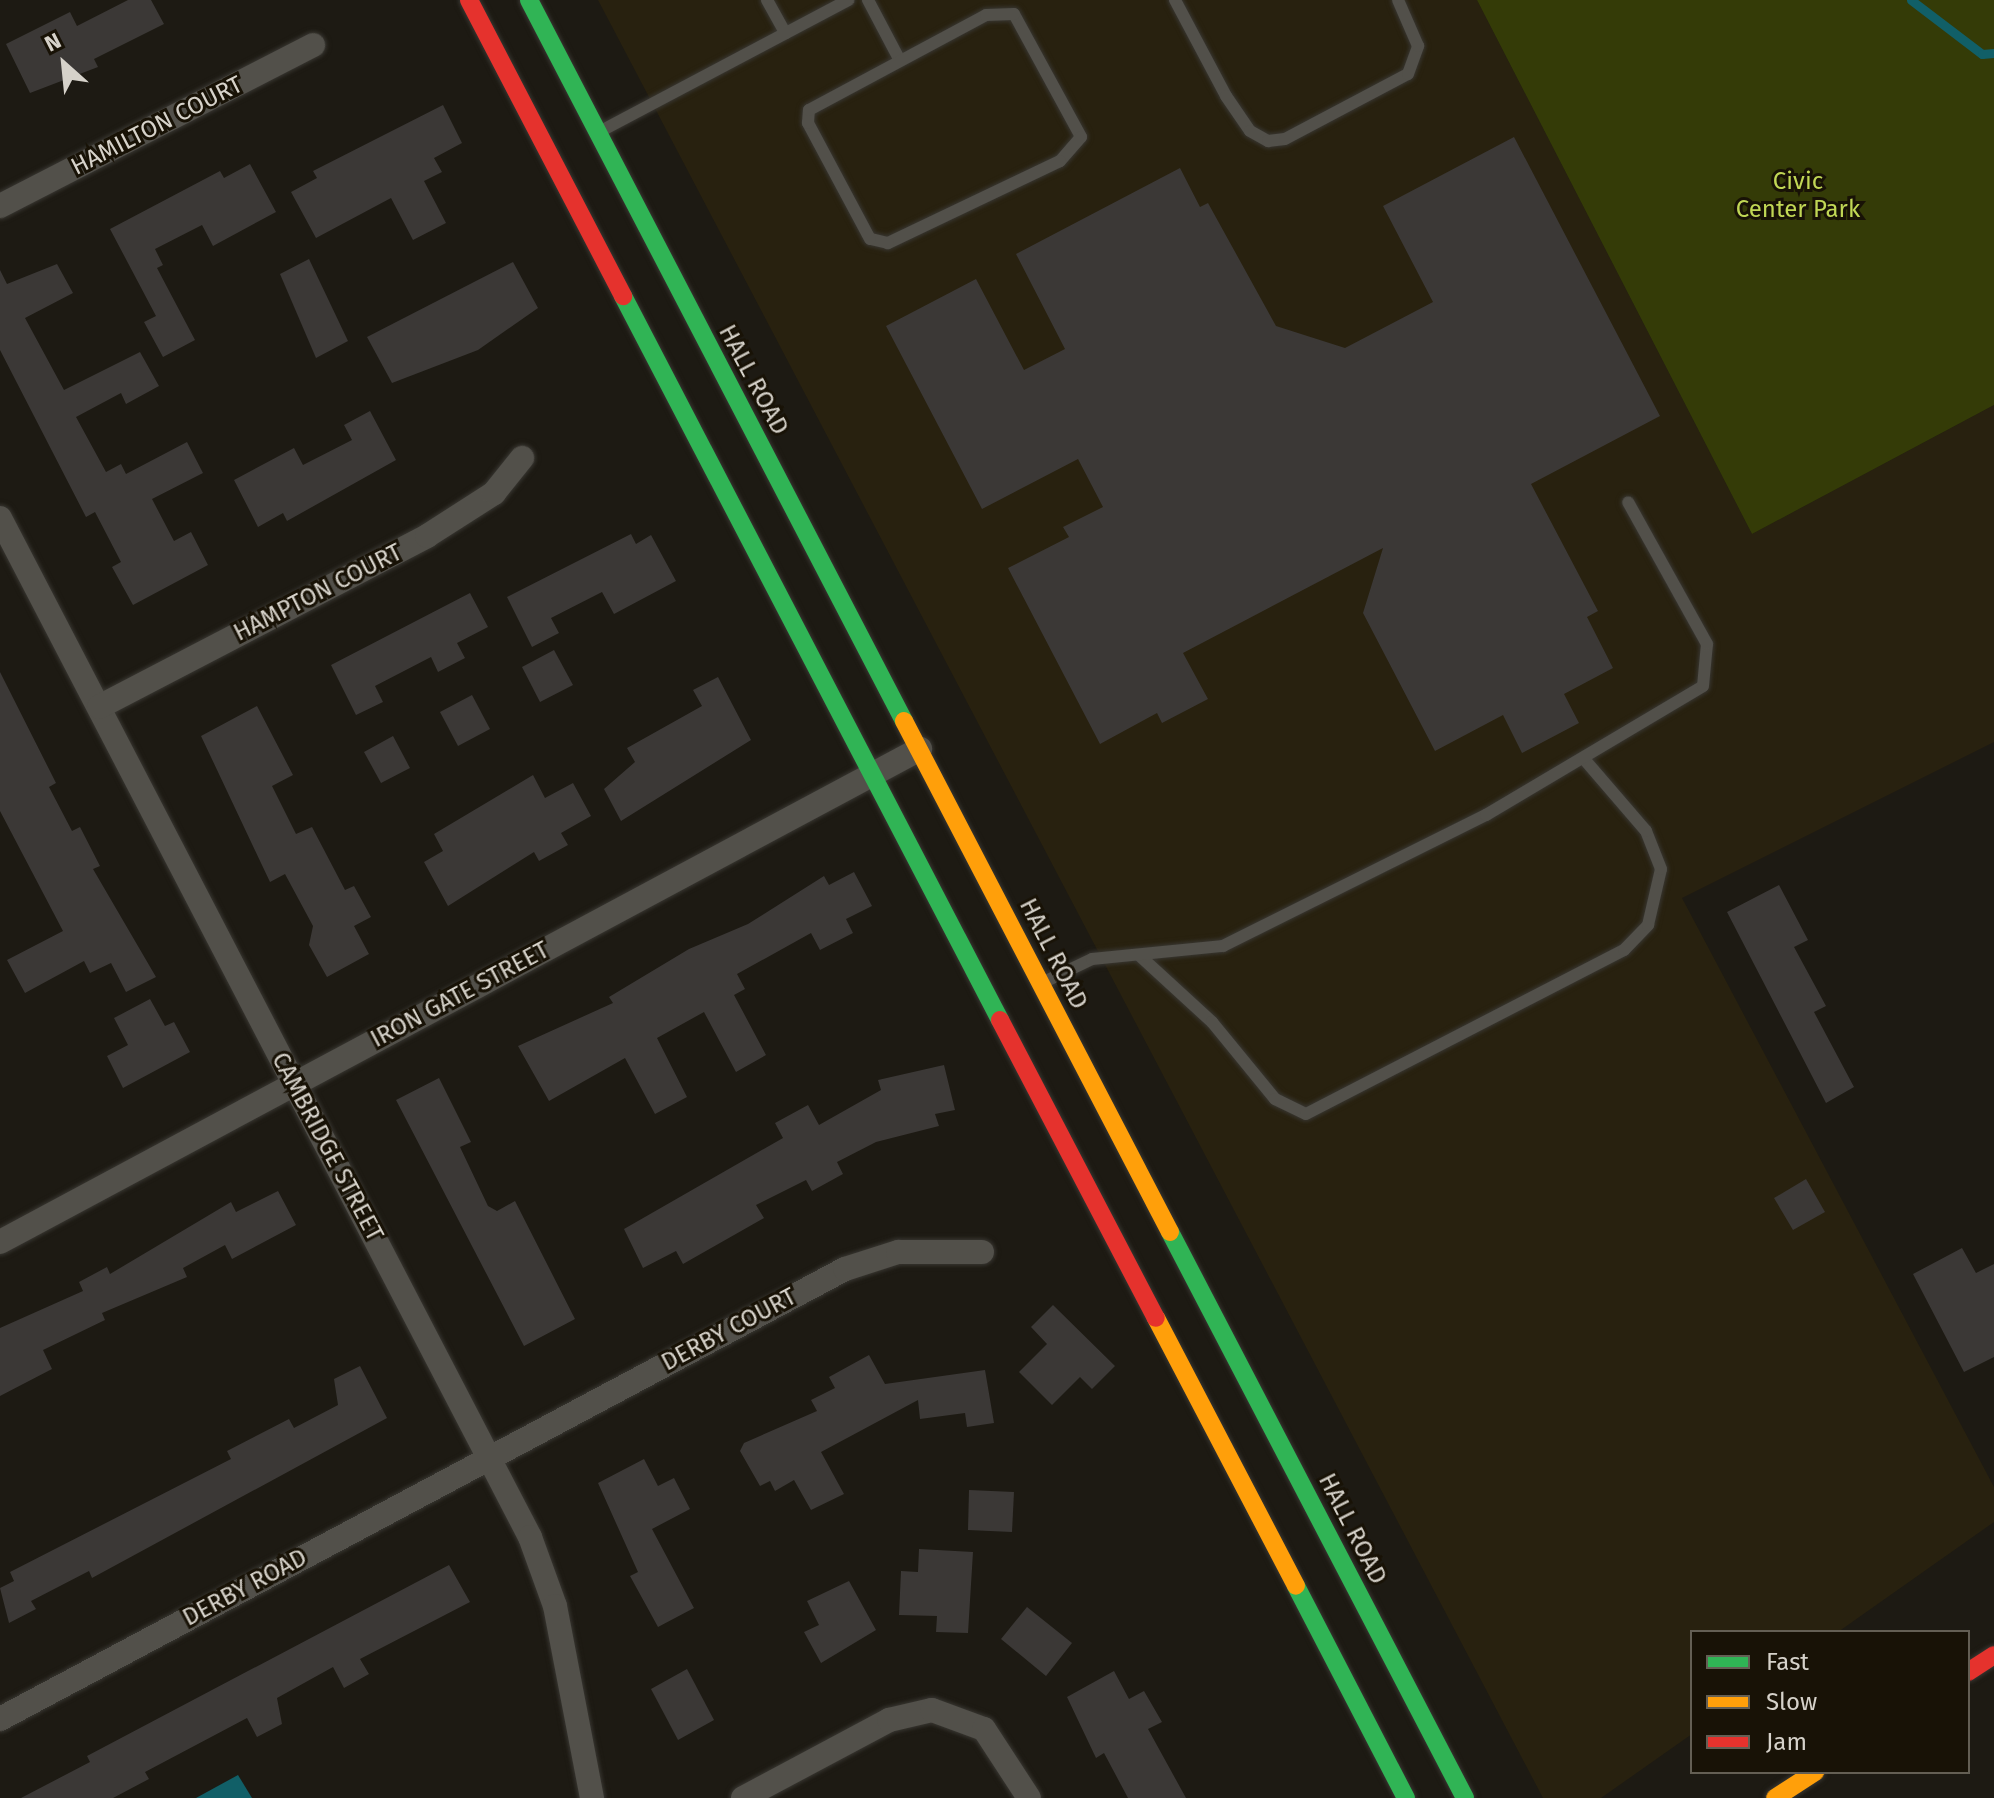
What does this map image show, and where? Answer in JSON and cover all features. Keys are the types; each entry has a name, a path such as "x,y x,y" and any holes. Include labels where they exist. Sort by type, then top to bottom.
{"street":[{"path":"469,0 1406,1798"},
{"name":"HALL ROAD","path":"533,1 598,133 1465,1798"},
{"name":"HAMILTON COURT","path":"0,206 313,45"},
{"path":"551,157 598,133"},
{"name":"HAMPTON COURT","path":"99,707 427,536 494,493 522,458"},
{"name":"CAMBRIDGE STREET","path":"0,518 489,1456 555,1606 592,1798"},
{"name":"IRON GATE STREET","path":"0,1242 920,749"},
{"path":"995,1008 1042,983"},
{"name":"DERBY COURT","path":"489,1456 845,1269 898,1252 982,1252"},
{"name":"DERBY ROAD","path":"0,1719 489,1456"},
{"path":"1970,1671 1994,1655"},
{"path":"743,1798 912,1711 968,1719 999,1744 1029,1798"},
{"path":"1775,1798 1812,1774"}],"lane":[{"path":"767,0 785,33"},
{"path":"598,133 848,0"},
{"path":"868,0 898,57"},
{"path":"1175,0 1226,96 1250,131 1268,141 1285,139 1408,74 1418,46 1398,0"},
{"path":"1014,14 1081,137 1060,161 888,243 870,239 808,123 809,110 898,57 986,15 1014,14"},
{"path":"1042,983 1092,959 1223,946 1584,759 1703,686 1707,644 1628,502"},
{"path":"1140,956 1212,1022 1275,1099 1306,1114 1624,950 1648,925 1661,869 1656,856 1646,831 1584,759"}],"shaded area":[{"path":"598,0 1477,0 1752,534 1994,405 1994,742 1682,898 1994,1487 1994,1522 1841,1630 1690,1630 1690,1735 1601,1798 1543,1798"}],"green space":[{"name":"Civic Center Park","path":"1477,0 1994,0 1994,405 1752,534"}],"water":[{"path":"238,1775 252,1798 196,1798"}],"building":[{"path":"128,0 151,0 164,24 94,59 98,67 30,93 6,44 70,12 77,26"},
{"path":"443,105 462,143 434,158 442,172 424,181 446,223 413,240 391,198 316,238 291,192 317,178 313,171"},
{"path":"1514,137 1660,416 1531,484 1598,611 1587,617 1613,668 1564,694 1579,723 1522,753 1503,715 1435,751 1363,613 1383,548 1183,653 1208,699 1162,723 1157,713 1100,744 1008,568 1069,537 1063,527 1103,507 1078,459 982,509 886,326 976,279 1024,370 1065,349 1016,254 1180,168 1200,207 1208,203 1276,326 1345,348 1433,302 1383,206"},
{"path":"250,164 276,212 213,246 202,225 155,249 163,265 157,268 195,340 163,357 144,322 156,316 110,229 220,171 224,178"},
{"path":"309,259 348,341 316,358 280,274"},
{"path":"513,262 538,308 478,350 392,383 367,337"},
{"path":"57,264 73,293 25,318 64,390 140,352 159,386 126,404 121,393 76,417 106,472 121,464 126,474 187,442 203,473 152,499 174,541 191,532 208,565 133,605 112,567 121,562 95,512 86,517 0,350 0,270 7,284"},
{"path":"370,411 396,460 287,521 283,513 258,527 234,480 294,448 303,465 352,440 344,425"},
{"path":"631,534 636,544 651,535 676,581 614,614 602,592 551,618 559,633 532,647 507,597"},
{"path":"470,593 488,627 457,643 465,658 438,672 431,657 375,686 383,702 356,715 331,665"},
{"path":"554,650 573,685 540,702 522,667"},
{"path":"0,672 56,783 49,787 72,831 80,827 100,866 93,869 156,977 126,992 111,963 90,973 84,961 25,993 7,960 63,931 0,811"},
{"path":"718,677 751,740 621,821 604,789 635,762 627,748 702,706 693,690"},
{"path":"472,695 490,729 458,746 440,712"},
{"path":"257,706 293,775 272,786 296,834 312,827 345,890 354,886 371,917 354,926 369,954 327,977 309,945 313,926 285,874 270,882 201,736"},
{"path":"393,736 410,768 381,783 364,752"},
{"path":"533,775 545,798 573,783 591,816 561,833 568,845 539,861 534,852 448,906 424,862 443,851 434,834"},
{"path":"854,872 872,906 846,919 853,933 820,950 811,933 737,974 745,989 734,995 766,1055 736,1072 704,1012 657,1038 687,1097 655,1114 625,1058 549,1101 518,1046 613,1003 609,997 689,949 748,924 824,876 829,885"},
{"path":"1779,885 1808,940 1794,947 1826,1006 1814,1012 1854,1087 1826,1103 1727,912"},
{"path":"150,999 165,1026 174,1022 190,1052 123,1088 107,1056 128,1045 114,1018"},
{"path":"944,1065 955,1110 935,1114 939,1126 876,1142 837,1162 843,1174 812,1191 806,1180 756,1205 764,1218 683,1264 676,1251 643,1268 624,1229 783,1138 775,1123 808,1105 819,1125 881,1090 878,1080"},
{"path":"439,1078 471,1142 460,1147 488,1206 497,1211 515,1201 575,1319 524,1346 396,1100"},
{"path":"1806,1179 1825,1212 1793,1230 1774,1198"},
{"path":"278,1191 296,1225 232,1259 225,1245 183,1268 187,1277 102,1313 105,1320 43,1350 52,1369 0,1396 0,1328 83,1291 79,1282 107,1267 110,1274 231,1202 236,1212"},
{"path":"1962,1248 1976,1273 1994,1264 1994,1357 1964,1372 1913,1274"},
{"path":"1053,1305 1115,1366 1092,1389 1080,1377 1052,1405 1019,1372 1047,1344 1031,1327"},
{"path":"869,1355 885,1384 985,1370 994,1423 967,1427 965,1413 920,1419 918,1400 821,1452 844,1494 811,1510 794,1480 775,1491 770,1481 760,1486 740,1451 744,1443 817,1411 811,1400 835,1388 829,1377"},
{"path":"360,1366 387,1418 92,1578 89,1571 31,1601 36,1609 9,1623 0,1588 14,1581 10,1572 231,1459 227,1451 289,1419 294,1428 338,1405 334,1379"},
{"path":"644,1459 658,1486 674,1478 690,1509 652,1529 694,1608 658,1627 630,1576 638,1572 598,1483"},
{"path":"969,1490 1014,1492 1012,1532 968,1530"},
{"path":"919,1549 973,1552 968,1633 936,1632 937,1616 899,1615 901,1571 918,1572"},
{"path":"449,1565 470,1602 360,1659 369,1674 344,1688 333,1667 277,1698 282,1724 257,1737 247,1718 145,1772 149,1779 113,1798 21,1798 90,1762 87,1756"},
{"path":"849,1581 876,1630 821,1663 804,1632 819,1625 807,1601"},
{"path":"1027,1607 1072,1643 1046,1676 1001,1639"},
{"path":"687,1669 714,1720 678,1740 651,1689"},
{"path":"1114,1671 1129,1699 1144,1691 1162,1722 1148,1729 1186,1798 1128,1798 1104,1753 1096,1758 1067,1697"}],"waterway":[{"path":"1911,0 1982,54 1994,53"}],"traffic: fast":[{"path":"529,0 904,721"},
{"path":"623,296 1000,1020"},
{"path":"1170,1232 1465,1798"},
{"path":"1296,1586 1406,1798"}],"traffic: slow":[{"path":"904,721 1170,1232"},
{"path":"1156,1318 1296,1586"},
{"path":"1775,1798 1812,1774"}],"traffic: jam":[{"path":"469,0 623,296"},
{"path":"1000,1020 1156,1318"},
{"path":"1970,1671 1994,1655"}]}
